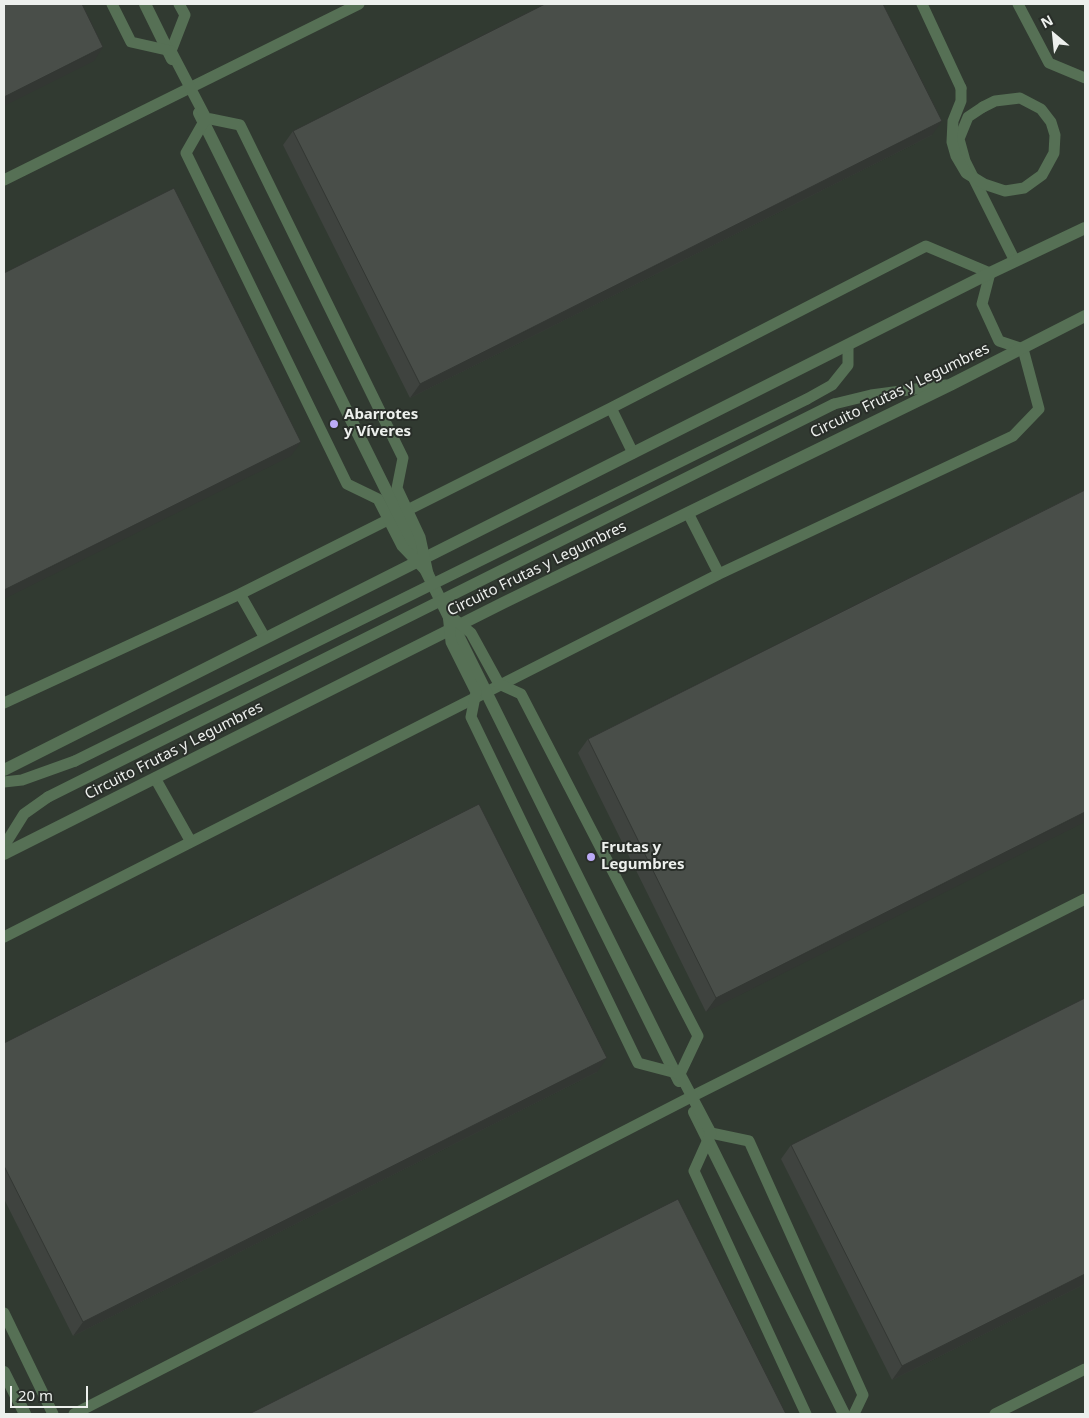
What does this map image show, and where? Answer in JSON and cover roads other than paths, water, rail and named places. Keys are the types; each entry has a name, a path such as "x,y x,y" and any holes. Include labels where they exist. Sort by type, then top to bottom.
{"street":[{"path":"145,4 844,1414"},
{"path":"4,770 990,273 1085,228"},
{"name":"Circuito Frutas y Legumbres","path":"4,854 455,628 1023,349 1085,316"},
{"path":"4,1372 25,1414"}],"lane":[{"path":"112,4 131,42 172,51"},
{"path":"179,4 185,15 172,51 206,118 240,126 403,458 397,488 420,537 431,579 448,614 451,642 476,692 471,718 638,1063 680,1074 711,1133"},
{"path":"4,180 359,4"},
{"path":"922,4 961,88 961,101 953,121 952,142 956,156 966,173 984,184 1004,191 1024,188 1042,175 1054,153 1055,135 1051,122 1041,109 1020,98 995,101 968,117 959,139 965,161 1015,261"},
{"path":"1018,4 1049,63 1085,78"},
{"path":"206,118 186,153 347,484 378,499 402,546 431,579"},
{"path":"4,702 240,594 612,408 926,246 990,273 982,304 999,341 1023,349 1038,409 1013,436 719,574 486,690 4,938"},
{"path":"4,782 22,780 75,761 431,579 807,399 832,385 848,365 848,345"},
{"path":"4,846 24,814 48,797 834,404 871,395 952,384"},
{"path":"612,408 633,453"},
{"path":"688,513 719,574"},
{"path":"240,594 265,638"},
{"path":"448,614 471,633 499,684 521,694 698,1036 680,1074"},
{"path":"155,778 190,842"},
{"path":"74,1414 687,1099 1085,900"},
{"path":"711,1133 694,1171 806,1414"},
{"path":"711,1133 749,1141 863,1395 854,1414"},
{"path":"4,1313 53,1414"},
{"path":"995,1414 1085,1368"}],"place":[{"name":"Abarrotes y Víveres","path":"334,424"},
{"name":"Frutas y Legumbres","path":"591,857"}]}
